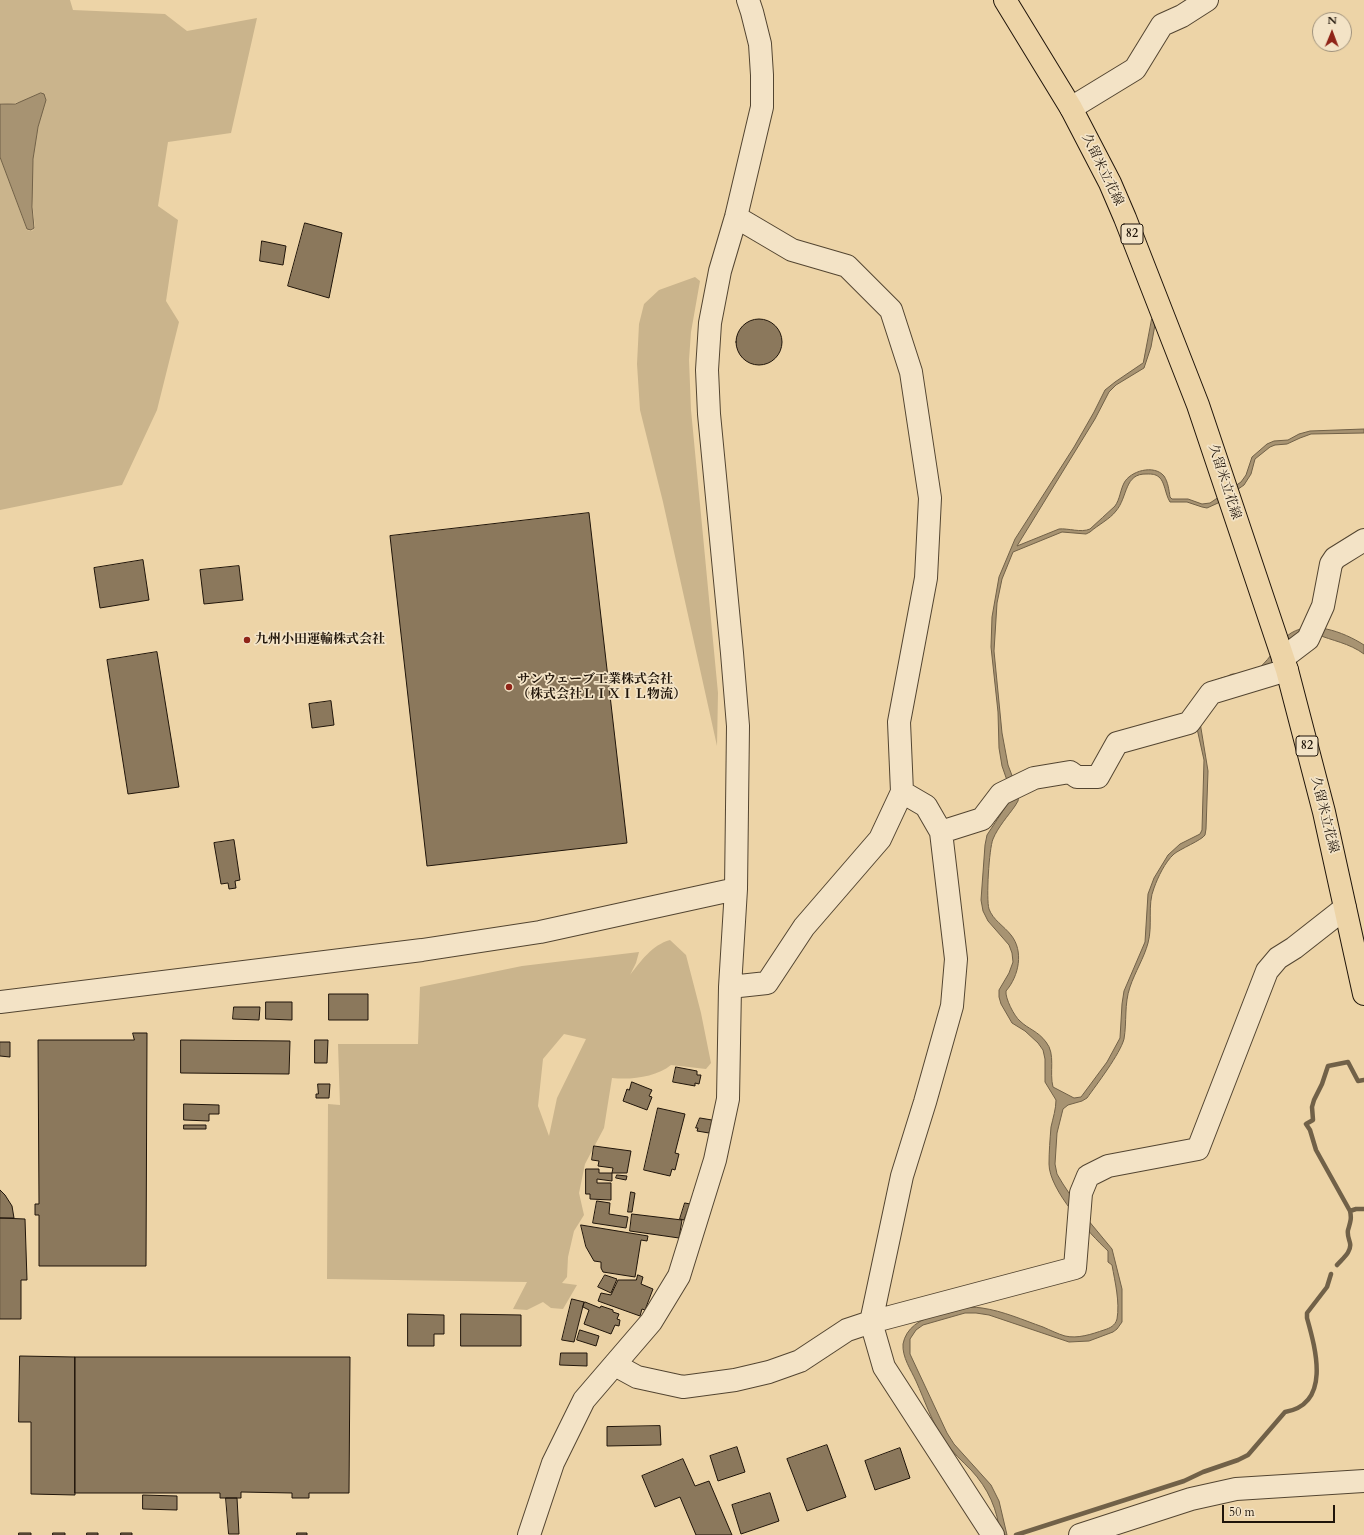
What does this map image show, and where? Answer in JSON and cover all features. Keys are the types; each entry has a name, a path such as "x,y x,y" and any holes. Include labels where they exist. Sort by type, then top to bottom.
{"main road":[{"name":"久留米立花線","path":"1005,0 1071,108 1110,183 1198,406 1285,664 1324,812 1364,994"}],"street":[{"path":"529,1535 553,1463 584,1400 615,1366 651,1322 679,1276 716,1160 728,1099 730,986 736,889 738,726 708,414 707,370 710,323 720,271 736,216 762,107 760,44 748,0"},
{"path":"1071,108 1135,69 1162,25 1182,16 1207,0"},
{"path":"730,986 767,983 804,927 880,839 902,792 898,722 926,578 930,498 911,372 891,310 847,266 792,250 736,216"},
{"path":"941,832 982,819 1001,794 1034,778 1070,772 1077,776 1098,777 1117,744 1189,722 1211,693 1285,664 1312,630 1323,606 1331,564 1335,558 1364,540"},
{"path":"902,792 926,806 941,832 956,958 952,1006 902,1176 871,1322 884,1367 993,1535"},
{"path":"0,1002 446,946 540,932 736,889"},
{"path":"615,1366 637,1377 683,1387 735,1380 770,1372 800,1361 847,1330 871,1322 1075,1268 1080,1200 1088,1176 1108,1166 1198,1149 1267,971 1278,958 1294,948 1345,908"},
{"path":"1080,1535 1191,1499 1236,1489 1364,1481"}],"shaded area":[{"path":"0,0 70,0 73,10 165,14 187,31 257,18 231,133 168,142 158,206 178,220 166,301 179,322 157,410 122,485 0,510 0,157 27,230 32,231 35,227 32,196 34,154 37,132 46,98 44,95 11,104 0,103"},
{"path":"41,93 44,94 46,100 38,127 33,159 32,207 34,228 31,230 27,229 0,157 0,104 15,104"},
{"path":"695,277 700,281 691,332 689,360 691,410 718,693 717,746 663,502 640,410 637,364 639,324 644,304 659,290"},
{"path":"1152,319 1156,319 1151,347 1144,368 1116,385 1109,392 1095,419 1017,546 1059,529 1083,531 1090,529 1115,506 1127,479 1131,475 1142,470 1154,470 1160,472 1165,478 1170,497 1172,499 1188,499 1202,504 1210,503 1241,482 1246,475 1252,457 1267,444 1274,441 1288,440 1299,434 1310,431 1364,429 1364,433 1311,434 1287,444 1270,447 1255,459 1251,474 1244,485 1218,503 1207,508 1187,502 1170,502 1163,482 1156,475 1147,474 1134,477 1127,487 1120,505 1113,514 1090,532 1086,534 1062,532 1013,552 1002,579 997,603 994,651 1002,733 1008,765 1019,794 1018,801 1000,826 993,839 989,863 988,904 991,913 1011,935 1018,948 1019,956 1017,971 1006,991 1008,1002 1018,1019 1040,1035 1049,1047 1052,1058 1053,1087 1074,1098 1081,1097 1107,1062 1120,1038 1124,991 1145,942 1148,894 1154,878 1168,855 1180,844 1200,834 1202,830 1204,760 1192,706 1202,691 1208,684 1218,679 1232,674 1246,674 1259,668 1287,636 1305,628 1326,629 1356,640 1364,645 1364,654 1347,645 1316,634 1273,666 1197,704 1208,771 1205,835 1174,854 1165,865 1160,875 1152,895 1148,943 1128,993 1125,1033 1122,1045 1108,1069 1087,1098 1068,1105 1063,1109 1057,1133 1055,1164 1057,1174 1083,1214 1112,1249 1122,1289 1122,1322 1113,1332 1089,1341 1069,1342 989,1315 965,1313 923,1325 916,1330 910,1339 910,1354 947,1433 954,1444 991,1485 999,1501 1007,1535 1000,1535 997,1517 987,1492 977,1477 954,1453 940,1434 932,1419 904,1354 903,1344 907,1333 914,1325 929,1317 958,1309 976,1307 1005,1313 1065,1336 1080,1336 1095,1333 1112,1326 1117,1319 1118,1306 1112,1265 1108,1262 1108,1251 1071,1210 1056,1186 1051,1174 1049,1164 1050,1141 1056,1100 1045,1082 1045,1059 1043,1050 1025,1031 1012,1023 1001,1004 999,990 1009,973 1013,962 1012,953 1009,945 988,921 983,911 981,900 987,835 1010,800 1010,789 1002,766 999,748 998,712 991,647 992,617 999,577 1015,539 1074,447 1105,390 1143,363"},
{"path":"670,940 686,955 701,1013 711,1063 706,1069 671,1065 651,1075 643,1077 612,1078 604,1128 585,1164 579,1193 584,1215 574,1231 568,1257 567,1277 562,1283 577,1285 563,1309 551,1308 543,1302 527,1310 513,1309 527,1282 327,1279 328,1104 340,1105 338,1044 418,1044 420,987 522,966 639,952 636,963 630,975 647,954 664,942","holes":["564,1034 586,1039 557,1098 549,1136 538,1106 543,1059"]}],"building":[{"path":"305,223 342,233 329,298 288,286"},
{"path":"262,241 286,246 283,265 260,261"},
{"path":"754,319 764,319 772,323 778,329 782,337 782,347 778,355 772,361 764,365 754,365 746,361 740,355 736,347 736,337 740,329 746,323"},
{"path":"589,513 627,843 427,866 390,536"},
{"path":"143,560 149,600 100,608 94,568"},
{"path":"239,566 243,600 204,604 200,570"},
{"path":"157,652 179,787 128,794 107,660"},
{"path":"331,701 334,725 312,728 309,704"},
{"path":"234,840 240,880 235,881 236,888 229,889 228,883 221,884 214,843"},
{"path":"329,994 368,994 368,1020 329,1020"},
{"path":"266,1002 292,1002 292,1020 266,1019"},
{"path":"234,1007 260,1007 259,1020 233,1019"},
{"path":"133,1033 147,1033 146,1266 39,1266 39,1215 35,1215 35,1204 39,1204 38,1040 134,1040"},
{"path":"181,1040 290,1041 289,1074 181,1073"},
{"path":"315,1040 328,1040 327,1063 315,1063"},
{"path":"0,1042 10,1042 10,1057 0,1056"},
{"path":"676,1067 697,1071 697,1075 701,1075 699,1084 695,1083 695,1086 673,1082"},
{"path":"632,1082 652,1090 649,1096 652,1097 647,1110 623,1101 627,1089 629,1090"},
{"path":"318,1084 330,1084 329,1098 316,1098 316,1094 318,1094"},
{"path":"184,1104 219,1105 219,1114 209,1114 209,1121 184,1120"},
{"path":"658,1108 685,1114 675,1153 679,1154 675,1170 672,1169 670,1176 644,1170"},
{"path":"700,1118 712,1120 709,1133 697,1131 698,1128 696,1128"},
{"path":"184,1125 206,1125 206,1129 184,1129"},
{"path":"594,1146 631,1151 627,1173 612,1173 613,1168 598,1166 599,1161 592,1160"},
{"path":"586,1169 599,1169 599,1173 612,1173 612,1181 597,1179 597,1183 611,1183 611,1200 590,1199 590,1194 586,1194"},
{"path":"617,1175 627,1176 626,1180 616,1178"},
{"path":"0,1190 12,1206 14,1218 0,1218"},
{"path":"631,1192 635,1193 632,1212 628,1212"},
{"path":"597,1201 610,1203 609,1214 628,1217 626,1228 593,1223"},
{"path":"685,1203 690,1204 684,1220 680,1219"},
{"path":"632,1214 682,1220 679,1238 630,1231"},
{"path":"0,1218 25,1219 27,1280 21,1280 21,1319 0,1319"},
{"path":"581,1225 648,1236 647,1241 641,1240 635,1277 603,1272 601,1262 594,1261 586,1247"},
{"path":"605,1275 617,1279 611,1293 598,1287"},
{"path":"638,1275 643,1277 641,1284 653,1289 645,1310 642,1309 640,1316 598,1301 601,1293 611,1295 618,1280 636,1280"},
{"path":"572,1299 584,1302 574,1342 562,1340"},
{"path":"585,1302 600,1308 601,1306 613,1310 613,1312 619,1314 617,1319 620,1320 619,1326 615,1325 611,1334 584,1324 589,1310 583,1307"},
{"path":"408,1314 444,1315 444,1334 434,1334 434,1346 408,1346"},
{"path":"461,1314 521,1315 521,1346 461,1346"},
{"path":"580,1330 599,1336 596,1346 577,1340"},
{"path":"561,1353 587,1353 587,1366 560,1365"},
{"path":"20,1356 75,1357 75,1495 31,1494 31,1422 19,1422"},
{"path":"75,1357 350,1357 349,1493 309,1493 309,1498 292,1498 292,1493 241,1492 241,1498 220,1498 220,1493 75,1493"},
{"path":"660,1426 661,1445 607,1446 607,1427"},
{"path":"827,1445 846,1497 807,1511 787,1459"},
{"path":"737,1447 745,1472 718,1481 710,1456"},
{"path":"900,1448 910,1478 875,1490 865,1461"},
{"path":"683,1459 695,1486 709,1481 732,1535 696,1535 680,1497 655,1507 642,1476"},
{"path":"770,1493 779,1521 741,1534 732,1505"},
{"path":"143,1495 177,1496 177,1510 143,1509"},
{"path":"226,1498 237,1498 239,1534 229,1534"},
{"path":"19,1533 31,1533 31,1535 19,1535"},
{"path":"53,1533 65,1533 65,1535 53,1535"},
{"path":"87,1533 98,1533 98,1535 87,1535"},
{"path":"121,1533 132,1533 132,1535 121,1535"},
{"path":"297,1533 307,1533 307,1535 297,1535"}],"waterway":[{"path":"1337,1265 1350,1249 1348,1237 1351,1219 1350,1211 1316,1150 1310,1130 1306,1124 1313,1120 1312,1107 1328,1066 1348,1062 1358,1081 1364,1080"},
{"path":"1350,1211 1364,1209"},
{"path":"1016,1535 1184,1481 1248,1455 1285,1412 1300,1407 1309,1398 1315,1387 1317,1374 1316,1360 1307,1313 1327,1287 1331,1274"}],"place":[{"name":"九州小田運輸株式会社","path":"247,640"},
{"name":"サンウェーブ工業株式会社 （株式会社ＬＩＸＩＬ物流）","path":"509,687"}]}
